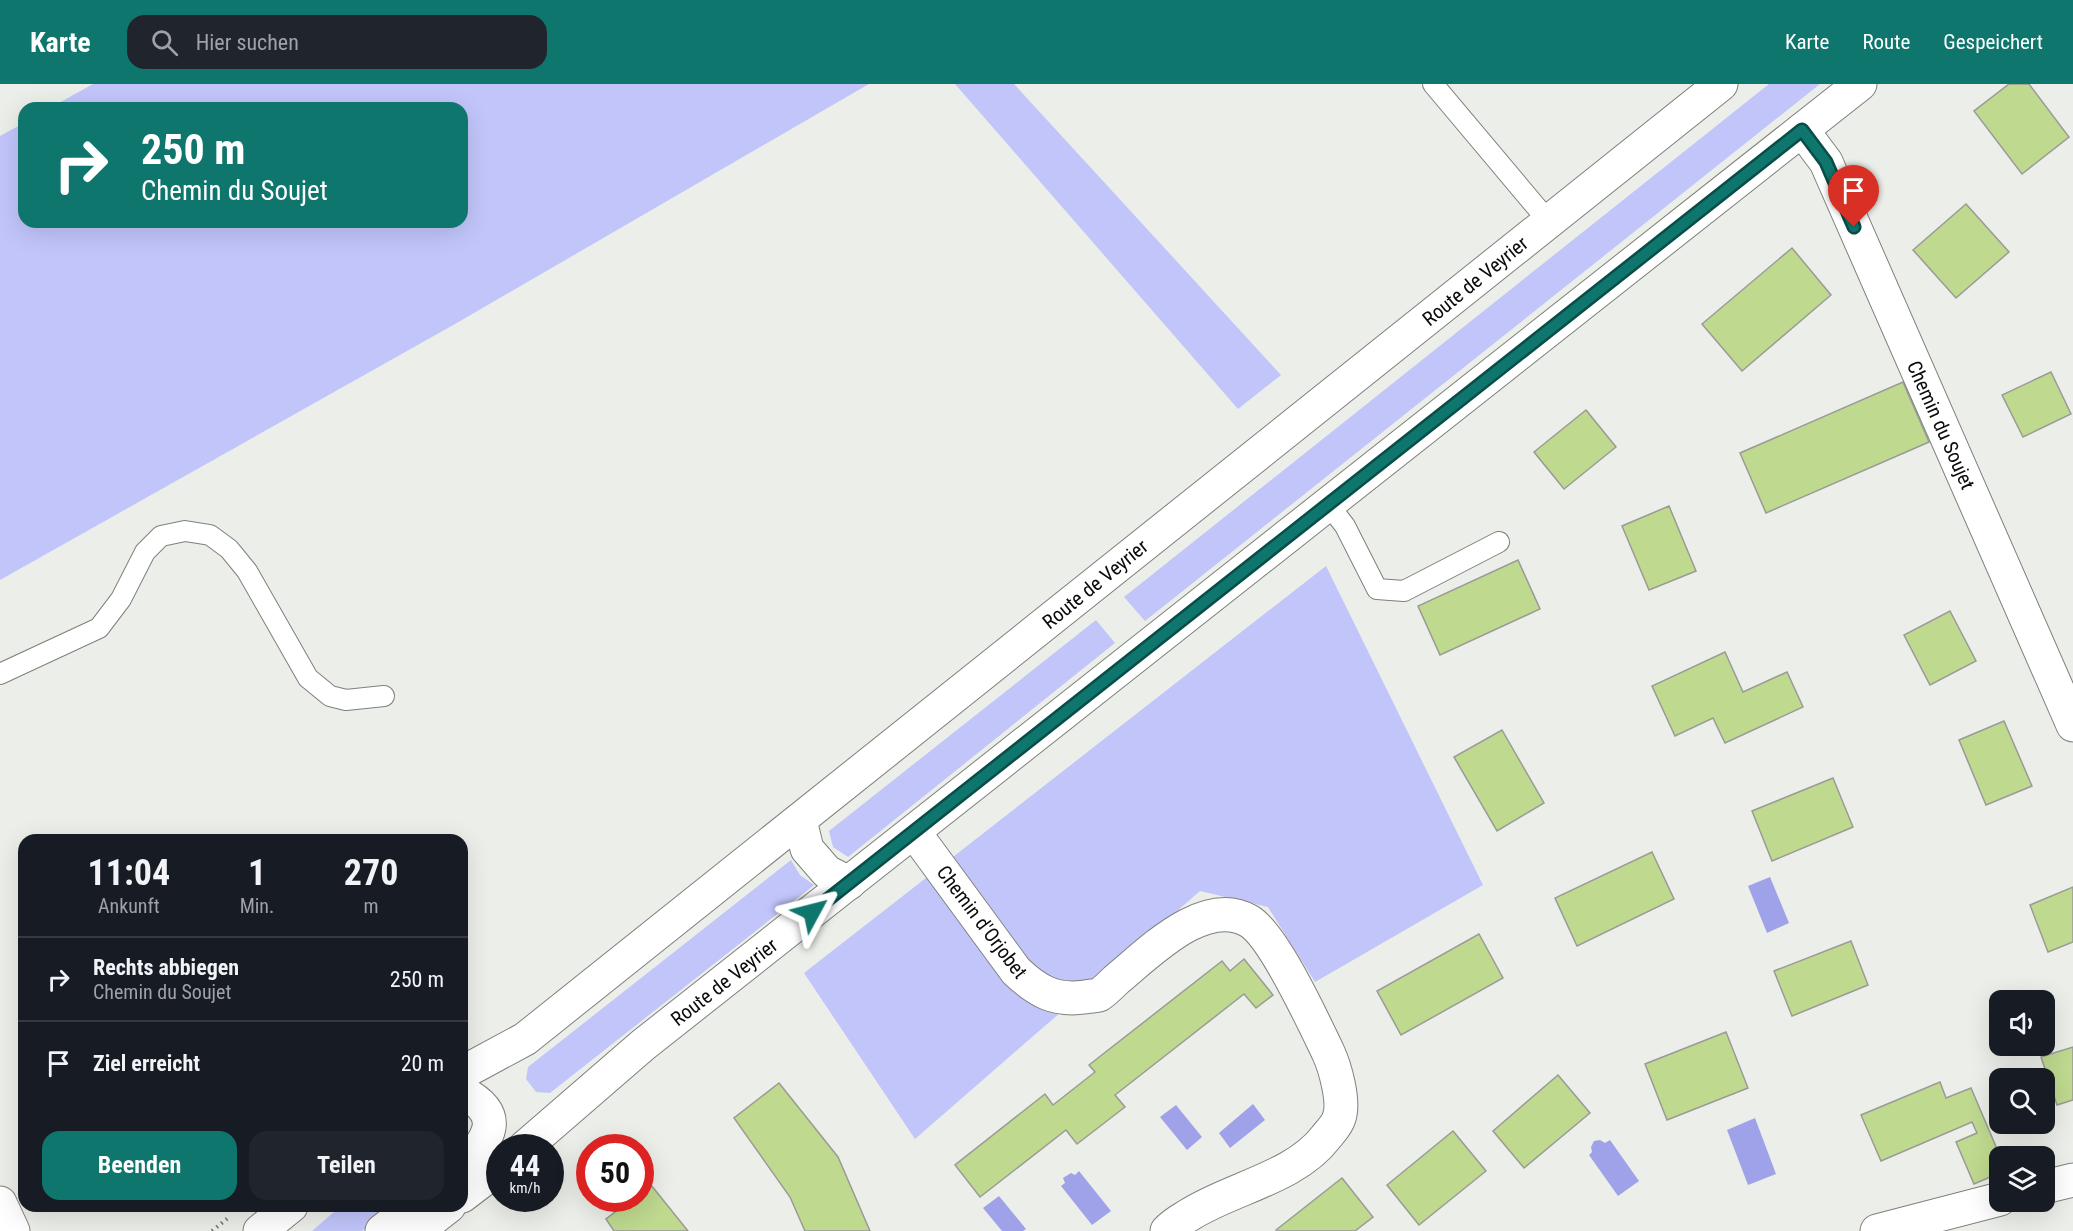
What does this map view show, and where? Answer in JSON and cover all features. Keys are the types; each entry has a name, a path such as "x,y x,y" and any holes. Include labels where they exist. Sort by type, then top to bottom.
{"main road":[{"name":"Route de Veyrier","path":"468,1070 525,1039 1721,84"},
{"name":"Route de Veyrier","path":"540,1134 643,1046 1860,84"},
{"name":"Chemin du Soujet","path":"1802,130 1826,162 2073,724"},
{"path":"800,820 807,849 827,872 849,883"},
{"name":"Chemin d'Orjobet","path":"914,832 1016,971 1033,987 1055,997 1074,998 1098,995 1184,925 1211,915 1231,916 1248,921 1265,935 1309,1012 1333,1061 1340,1093 1340,1118 1325,1139 1298,1163 1202,1207 1167,1231"},
{"path":"468,1095 478,1100 488,1112 489,1129 481,1148 468,1162"},
{"path":"468,1191 486,1178"},
{"path":"2055,1184 2073,1180"},
{"path":"1877,1231 1989,1202"},
{"path":"0,1203 13,1231"},
{"path":"260,1231 284,1212"},
{"path":"382,1231 406,1212"},
{"path":"417,1231 441,1212"}],"lane":[{"path":"1433,84 1549,222"},
{"path":"1328,504 1345,526 1377,589 1404,591 1499,542"},
{"path":"0,674 99,628 121,599 146,552 161,536 185,531 210,535 229,549 247,571 308,678 330,696 346,700 384,696"}],"shaded area":[{"path":"93,84 869,84 455,324 0,580 0,136 18,126 18,228 468,228 468,102 61,102"},
{"path":"955,84 1014,84 1281,375 1238,409"},
{"path":"1769,84 1820,84 1145,621 1124,597"},
{"path":"1326,566 1483,885 1315,982 1268,907 1200,891 915,1139 804,973"},
{"path":"1096,620 1115,643 848,857 833,847 829,831"},
{"path":"791,860 800,875 814,885 550,1093 536,1092 526,1079 528,1067"},
{"path":"1770,877 1789,923 1767,933 1748,886"},
{"path":"1253,1104 1265,1120 1230,1148 1219,1133"},
{"path":"1176,1105 1202,1137 1187,1150 1160,1117"},
{"path":"1755,1118 1776,1174 1748,1185 1727,1130"},
{"path":"1600,1140 1605,1143 1610,1140 1639,1181 1618,1196 1589,1155 1592,1152 1591,1147 1594,1141"},
{"path":"1079,1171 1111,1211 1092,1225 1061,1186 1065,1183 1063,1178 1071,1173 1075,1175"},
{"path":"999,1196 1026,1229 1002,1231 983,1208"},
{"path":"334,1212 386,1212 362,1231 312,1231"}],"building":[{"path":"2009,84 2029,84 2069,137 2022,174 1974,111"},
{"path":"1966,204 2009,252 1956,298 1913,250"},
{"path":"1792,248 1831,295 1742,371 1702,324"},
{"path":"2051,372 2071,414 2023,437 2002,395"},
{"path":"1903,382 1929,442 1766,513 1740,453"},
{"path":"1586,410 1616,447 1564,489 1534,452"},
{"path":"1669,506 1696,571 1649,590 1622,526"},
{"path":"1518,560 1540,609 1440,655 1418,606"},
{"path":"1950,611 1976,661 1930,685 1904,635"},
{"path":"1725,652 1743,692 1787,672 1803,707 1725,743 1713,718 1675,736 1652,686"},
{"path":"2004,721 2032,786 1986,805 1959,740"},
{"path":"1502,730 1544,803 1497,831 1454,757"},
{"path":"1833,778 1853,827 1772,861 1752,811"},
{"path":"1652,852 1674,899 1577,946 1555,898"},
{"path":"2073,887 2073,942 2048,952 2030,905"},
{"path":"1479,934 1503,978 1401,1035 1377,991"},
{"path":"1851,941 1868,985 1792,1016 1774,971"},
{"path":"1244,959 1273,995 1256,1008 1244,994 1115,1095 1125,1107 1077,1144 1066,1130 980,1197 955,1165 1045,1094 1053,1105 1095,1072 1089,1065 1222,961 1230,971"},
{"path":"1726,1032 1748,1088 1667,1120 1645,1064"},
{"path":"2073,1047 2073,1100 2057,1105 2055,1068 2045,1068 2041,1057 2055,1056 2055,1053"},
{"path":"1558,1075 1590,1113 1524,1168 1493,1131"},
{"path":"1940,1082 1946,1098 1971,1088 1996,1146 1989,1146 1989,1178 1974,1184 1956,1142 1977,1133 1972,1122 1881,1161 1861,1115"},
{"path":"779,1083 838,1157 870,1231 805,1231 790,1197 734,1118"},
{"path":"1453,1131 1486,1171 1419,1225 1387,1185"},
{"path":"1342,1178 1373,1217 1355,1231 1276,1230"},
{"path":"654,1189 688,1231 614,1231 606,1219 615,1212 654,1212"}],"route":[{"path":"812,912 1802,130 1826,162 1854,227"}]}
